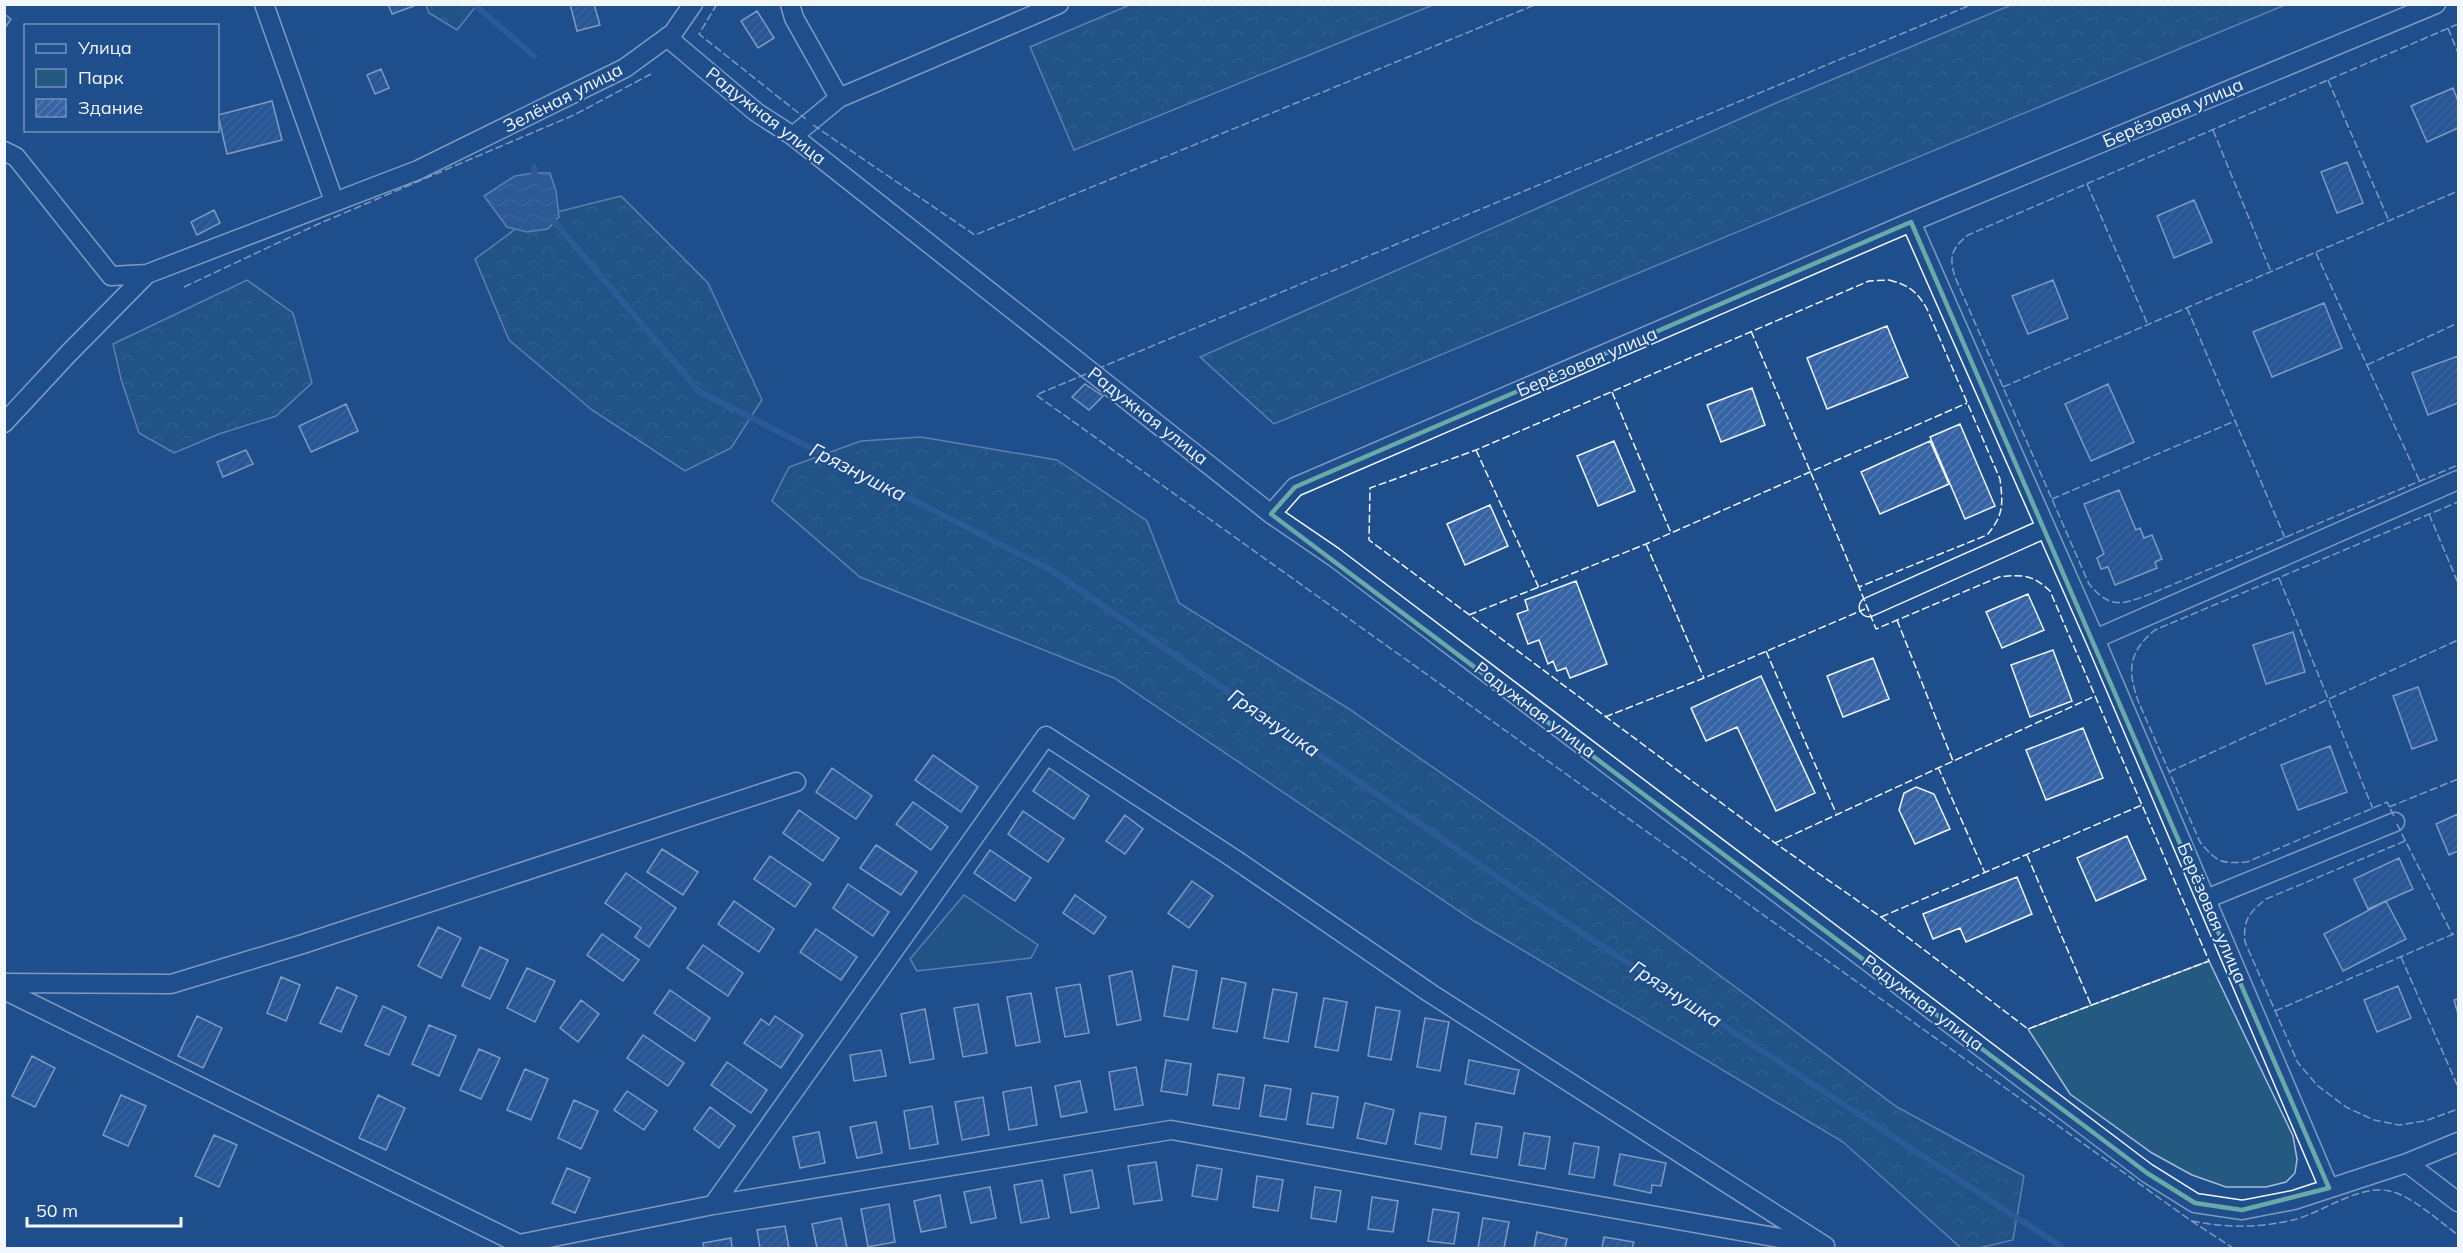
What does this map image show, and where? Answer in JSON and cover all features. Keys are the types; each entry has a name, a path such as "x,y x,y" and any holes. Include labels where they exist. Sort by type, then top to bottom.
{"street":[{"path":"264,4 333,201"},
{"name":"Зелёная улица","path":"147,274 418,170 625,68 668,37 693,4"},
{"path":"790,4 794,18 839,98"},
{"path":"793,136 839,98 1059,4"},
{"name":"Берёзовая улица","path":"1271,514 1294,487 1911,222 2436,4"},
{"name":"Радужная улица","path":"668,37 756,112 793,136 1271,514 1343,564 2147,1173 2195,1203 2242,1210 2294,1200 2407,1163 2458,1142"},
{"path":"4,151 16,157 88,244 111,276 147,274"},
{"name":"Берёзовая улица","path":"1911,222 2095,639 2329,1188"},
{"path":"4,423 147,274"},
{"path":"2095,639 2458,480"},
{"path":"1869,607 2046,528"},
{"path":"4,990 519,1244 713,1205 1171,1130 1825,1245 1430,993 1236,860 1046,736 713,1205"},
{"path":"4,983 171,984 347,930 796,782"},
{"path":"2206,899 2395,822"},
{"path":"2407,1163 2458,1202"}],"highlighted area":[{"path":"1911,222 2329,1188 2242,1210 2195,1203 2147,1173 1271,514 1295,487"}],"green space":[{"path":"426,4 477,5 457,30 429,13"},
{"path":"1132,4 1433,5 1074,150 1030,47"},
{"path":"2011,5 2285,5 1274,424 1200,357 1776,103"},
{"path":"621,196 708,283 762,400 731,448 685,471 592,410 509,340 475,259 529,219"},
{"path":"247,280 293,313 312,383 276,416 219,434 174,453 139,433 121,379 113,344"},
{"path":"921,437 1057,460 1147,521 1179,603 1349,709 1536,839 1897,1107 2024,1176 2013,1240 1979,1248 1961,1248 1843,1142 1474,921 1114,678 860,577 772,501 789,467 861,441"},
{"path":"964,895 1038,945 1031,958 917,971 910,959"},
{"path":"2209,961 2293,1136 2297,1159 2295,1173 2286,1182 2266,1187 2226,1187 2192,1175 2152,1153 2070,1094 2028,1029"}],"water":[{"path":"550,173 556,191 559,217 548,229 527,232 507,227 484,196 515,176"}],"building":[{"path":"388,4 414,4 414,6 392,14"},
{"path":"570,4 594,4 600,25 577,31"},
{"path":"757,11 774,38 758,48 741,21"},
{"path":"4,14 11,19 4,29"},
{"path":"381,69 389,88 375,94 367,75"},
{"path":"2453,88 2458,101 2458,128 2427,142 2411,106"},
{"path":"272,101 282,140 227,154 219,115"},
{"path":"2347,162 2363,203 2337,213 2321,172"},
{"path":"2194,200 2212,242 2174,258 2157,216"},
{"path":"214,210 220,223 197,235 191,222"},
{"path":"2053,280 2068,318 2028,334 2012,296"},
{"path":"2324,303 2342,348 2272,377 2253,332"},
{"path":"1887,326 1908,377 1827,409 1807,358"},
{"path":"2458,356 2458,403 2428,415 2412,373"},
{"path":"1085,384 1103,396 1089,410 1072,397"},
{"path":"2108,384 2134,442 2091,461 2065,404"},
{"path":"1752,388 1765,425 1721,442 1707,405"},
{"path":"346,404 358,431 311,452 299,426"},
{"path":"1960,424 1995,506 1965,519 1930,437"},
{"path":"1614,441 1635,491 1598,506 1577,456"},
{"path":"1930,441 1949,484 1880,514 1861,472"},
{"path":"246,450 253,464 223,477 217,462"},
{"path":"2119,490 2136,530 2140,528 2144,538 2152,535 2162,559 2155,562 2157,568 2115,585 2108,567 2101,569 2097,558 2104,554 2084,504"},
{"path":"1490,505 1508,546 1465,565 1447,524"},
{"path":"1576,581 1607,664 1570,678 1566,668 1557,671 1553,661 1548,664 1539,640 1528,644 1517,614 1528,610 1525,600"},
{"path":"2028,594 2044,630 2002,648 1986,612"},
{"path":"2293,632 2305,672 2266,684 2253,645"},
{"path":"2053,650 2072,701 2030,717 2011,665"},
{"path":"1873,658 1889,699 1843,717 1827,676"},
{"path":"1761,676 1815,793 1776,811 1737,727 1706,741 1691,708"},
{"path":"2418,687 2437,740 2412,749 2393,696"},
{"path":"2083,728 2103,778 2046,800 2026,750"},
{"path":"2330,746 2347,792 2298,810 2281,765"},
{"path":"933,755 978,787 961,812 915,780"},
{"path":"832,768 872,796 856,819 816,792"},
{"path":"1049,768 1089,796 1074,819 1033,791"},
{"path":"1916,787 1934,794 1950,829 1915,844 1899,810 1904,793"},
{"path":"913,802 948,827 931,850 896,824"},
{"path":"799,810 839,838 823,861 783,833"},
{"path":"1023,811 1064,839 1048,862 1008,834"},
{"path":"2458,814 2458,851 2449,855 2436,824"},
{"path":"1125,815 1143,829 1125,854 1106,841"},
{"path":"2127,836 2146,879 2096,901 2077,858"},
{"path":"876,845 917,872 901,895 860,868"},
{"path":"662,849 698,872 683,895 647,872"},
{"path":"990,850 1031,878 1015,901 974,873"},
{"path":"770,856 811,884 795,907 754,879"},
{"path":"2399,858 2413,889 2368,909 2354,879"},
{"path":"626,873 676,908 649,947 635,937 641,928 605,903"},
{"path":"2017,877 2032,914 1966,942 1960,928 1933,939 1923,914"},
{"path":"1192,881 1213,896 1189,928 1168,913"},
{"path":"848,884 889,912 873,936 833,908"},
{"path":"1075,895 1106,917 1094,934 1063,913"},
{"path":"734,901 774,929 759,952 718,924"},
{"path":"2386,901 2406,939 2343,971 2324,934"},
{"path":"438,927 461,938 441,978 418,966"},
{"path":"816,929 857,957 841,980 800,952"},
{"path":"602,934 639,960 623,981 587,955"},
{"path":"703,945 743,973 728,996 687,968"},
{"path":"480,947 508,960 490,999 462,986"},
{"path":"1173,966 1197,971 1188,1020 1164,1016"},
{"path":"527,968 555,981 535,1022 507,1008"},
{"path":"1132,971 1141,1020 1117,1025 1109,976"},
{"path":"281,977 300,985 286,1021 267,1013"},
{"path":"1222,978 1246,983 1237,1032 1213,1028"},
{"path":"1080,984 1089,1033 1065,1037 1056,988"},
{"path":"2398,986 2411,1018 2377,1032 2364,1000"},
{"path":"337,987 357,996 341,1032 320,1023"},
{"path":"1273,989 1297,993 1288,1042 1264,1038"},
{"path":"670,990 710,1018 695,1041 654,1013"},
{"path":"1031,993 1040,1042 1016,1046 1007,997"},
{"path":"1324,998 1347,1002 1338,1051 1315,1047"},
{"path":"2458,999 2458,1014 2454,1000"},
{"path":"581,1000 599,1014 578,1042 560,1028"},
{"path":"978,1004 987,1053 963,1057 954,1008"},
{"path":"383,1006 406,1017 389,1055 365,1045"},
{"path":"1376,1007 1400,1011 1391,1060 1368,1056"},
{"path":"925,1009 934,1059 910,1063 901,1014"},
{"path":"197,1016 222,1028 203,1068 178,1056"},
{"path":"775,1016 803,1035 781,1068 744,1043 761,1019 769,1025"},
{"path":"1425,1018 1449,1022 1440,1071 1417,1067"},
{"path":"429,1025 456,1036 439,1076 412,1064"},
{"path":"643,1035 684,1063 668,1086 627,1058"},
{"path":"479,1049 500,1058 481,1099 460,1090"},
{"path":"881,1050 886,1076 854,1081 850,1055"},
{"path":"32,1056 55,1068 35,1107 12,1096"},
{"path":"1166,1060 1191,1064 1187,1095 1161,1091"},
{"path":"1469,1060 1519,1070 1514,1094 1465,1084"},
{"path":"727,1062 767,1090 751,1113 711,1085"},
{"path":"1136,1067 1143,1105 1115,1110 1109,1072"},
{"path":"525,1069 548,1079 531,1120 507,1110"},
{"path":"1218,1074 1244,1078 1239,1109 1213,1105"},
{"path":"1080,1081 1087,1112 1061,1117 1055,1086"},
{"path":"1265,1085 1291,1089 1286,1120 1260,1116"},
{"path":"1031,1087 1037,1125 1009,1130 1003,1092"},
{"path":"627,1091 657,1111 644,1130 614,1110"},
{"path":"1312,1093 1338,1097 1333,1128 1307,1124"},
{"path":"121,1095 146,1106 128,1146 103,1135"},
{"path":"378,1095 405,1108 386,1150 359,1138"},
{"path":"983,1097 989,1135 962,1140 955,1102"},
{"path":"574,1100 598,1111 581,1149 558,1138"},
{"path":"1365,1103 1394,1110 1386,1144 1357,1138"},
{"path":"932,1106 938,1144 910,1149 904,1111"},
{"path":"710,1107 735,1126 719,1148 694,1129"},
{"path":"1420,1113 1446,1117 1441,1149 1415,1144"},
{"path":"876,1122 882,1153 857,1158 850,1127"},
{"path":"1476,1123 1502,1127 1497,1158 1471,1154"},
{"path":"819,1132 825,1163 800,1168 793,1137"},
{"path":"1524,1133 1550,1137 1545,1169 1519,1165"},
{"path":"214,1135 237,1145 219,1187 195,1176"},
{"path":"1574,1143 1599,1147 1594,1178 1569,1174"},
{"path":"1620,1154 1666,1163 1661,1186 1652,1185 1651,1193 1614,1185"},
{"path":"1156,1162 1162,1200 1134,1204 1128,1166"},
{"path":"1197,1165 1222,1169 1217,1200 1192,1196"},
{"path":"567,1168 590,1178 575,1213 552,1203"},
{"path":"1092,1170 1099,1208 1071,1213 1064,1175"},
{"path":"1257,1176 1283,1180 1278,1211 1253,1207"},
{"path":"1042,1180 1049,1218 1021,1223 1014,1185"},
{"path":"990,1187 996,1218 971,1223 964,1192"},
{"path":"1315,1187 1341,1191 1336,1222 1311,1218"},
{"path":"940,1195 946,1227 921,1232 914,1201"},
{"path":"1372,1197 1398,1201 1393,1232 1368,1229"},
{"path":"889,1204 895,1242 868,1247 861,1209"},
{"path":"1433,1209 1459,1213 1454,1244 1428,1241"},
{"path":"841,1218 847,1248 817,1248 812,1224"},
{"path":"1483,1218 1509,1222 1504,1248 1478,1248"},
{"path":"785,1226 789,1248 760,1248 757,1230"},
{"path":"1537,1232 1567,1239 1565,1248 1534,1248"},
{"path":"1604,1237 1634,1242 1632,1248 1602,1248"},
{"path":"731,1238 732,1248 704,1248 703,1243"}],"waterway":[{"name":"Грязнушка","path":"474,4 534,56"},
{"name":"Грязнушка","path":"534,167 535,180"},
{"name":"Грязнушка","path":"551,218 700,392 1051,570 1512,887 2063,1248"}],"fence":[{"path":"717,4 699,34 806,119"},
{"path":"813,125 975,235 1537,4"},
{"path":"1097,369 1973,4"},
{"path":"2458,24 1968,235 1955,249 1952,259 1955,277 2089,584 2103,598 2110,601 2132,601 2150,594 2458,465"},
{"path":"2448,28 2458,53"},
{"path":"184,287 316,225 574,115 651,74"},
{"path":"2328,80 2389,221"},
{"path":"2213,130 2271,272"},
{"path":"2087,184 2148,325"},
{"path":"2003,387 2458,191"},
{"path":"2316,253 2420,482"},
{"path":"1889,280 1911,290 1927,309 2000,479 2002,502 1997,521 1987,535 1859,587 1876,629 1999,577 2027,577 2050,591 2209,961 2028,1029 1881,917 1775,843 1369,540 1370,488 1476,450 1869,281 1889,280"},
{"path":"2187,308 2285,538"},
{"path":"2367,365 2458,323"},
{"path":"1751,331 1859,587"},
{"path":"1086,374 1036,395 2190,1220 2233,1248"},
{"path":"1612,392 1671,533"},
{"path":"1469,615 1646,544 1967,403"},
{"path":"2052,499 2235,421"},
{"path":"1476,450 1539,588"},
{"path":"2394,816 2387,802 2247,862 2231,863 2215,858 2200,842 2139,703 2133,681 2132,663 2139,646 2155,630 2458,502"},
{"path":"2429,514 2458,583"},
{"path":"1646,544 1704,678"},
{"path":"2279,578 2373,809"},
{"path":"1605,717 1704,678 1865,609"},
{"path":"1897,620 1953,761"},
{"path":"2169,772 2458,640"},
{"path":"1766,651 1836,813"},
{"path":"1775,843 2095,696"},
{"path":"1938,767 1985,873"},
{"path":"2389,807 2458,779"},
{"path":"1881,917 2142,805"},
{"path":"2397,824 2452,934"},
{"path":"2405,841 2266,899 2248,917 2245,942 2298,1063 2318,1086 2346,1107 2374,1120 2399,1125 2425,1121 2458,1109"},
{"path":"2027,855 2091,1005"},
{"path":"2275,1011 2458,932"},
{"path":"2401,957 2458,1087"},
{"path":"2192,1221 2242,1226 2280,1223 2304,1216 2353,1195 2377,1190 2389,1191 2407,1198 2458,1235"}]}
